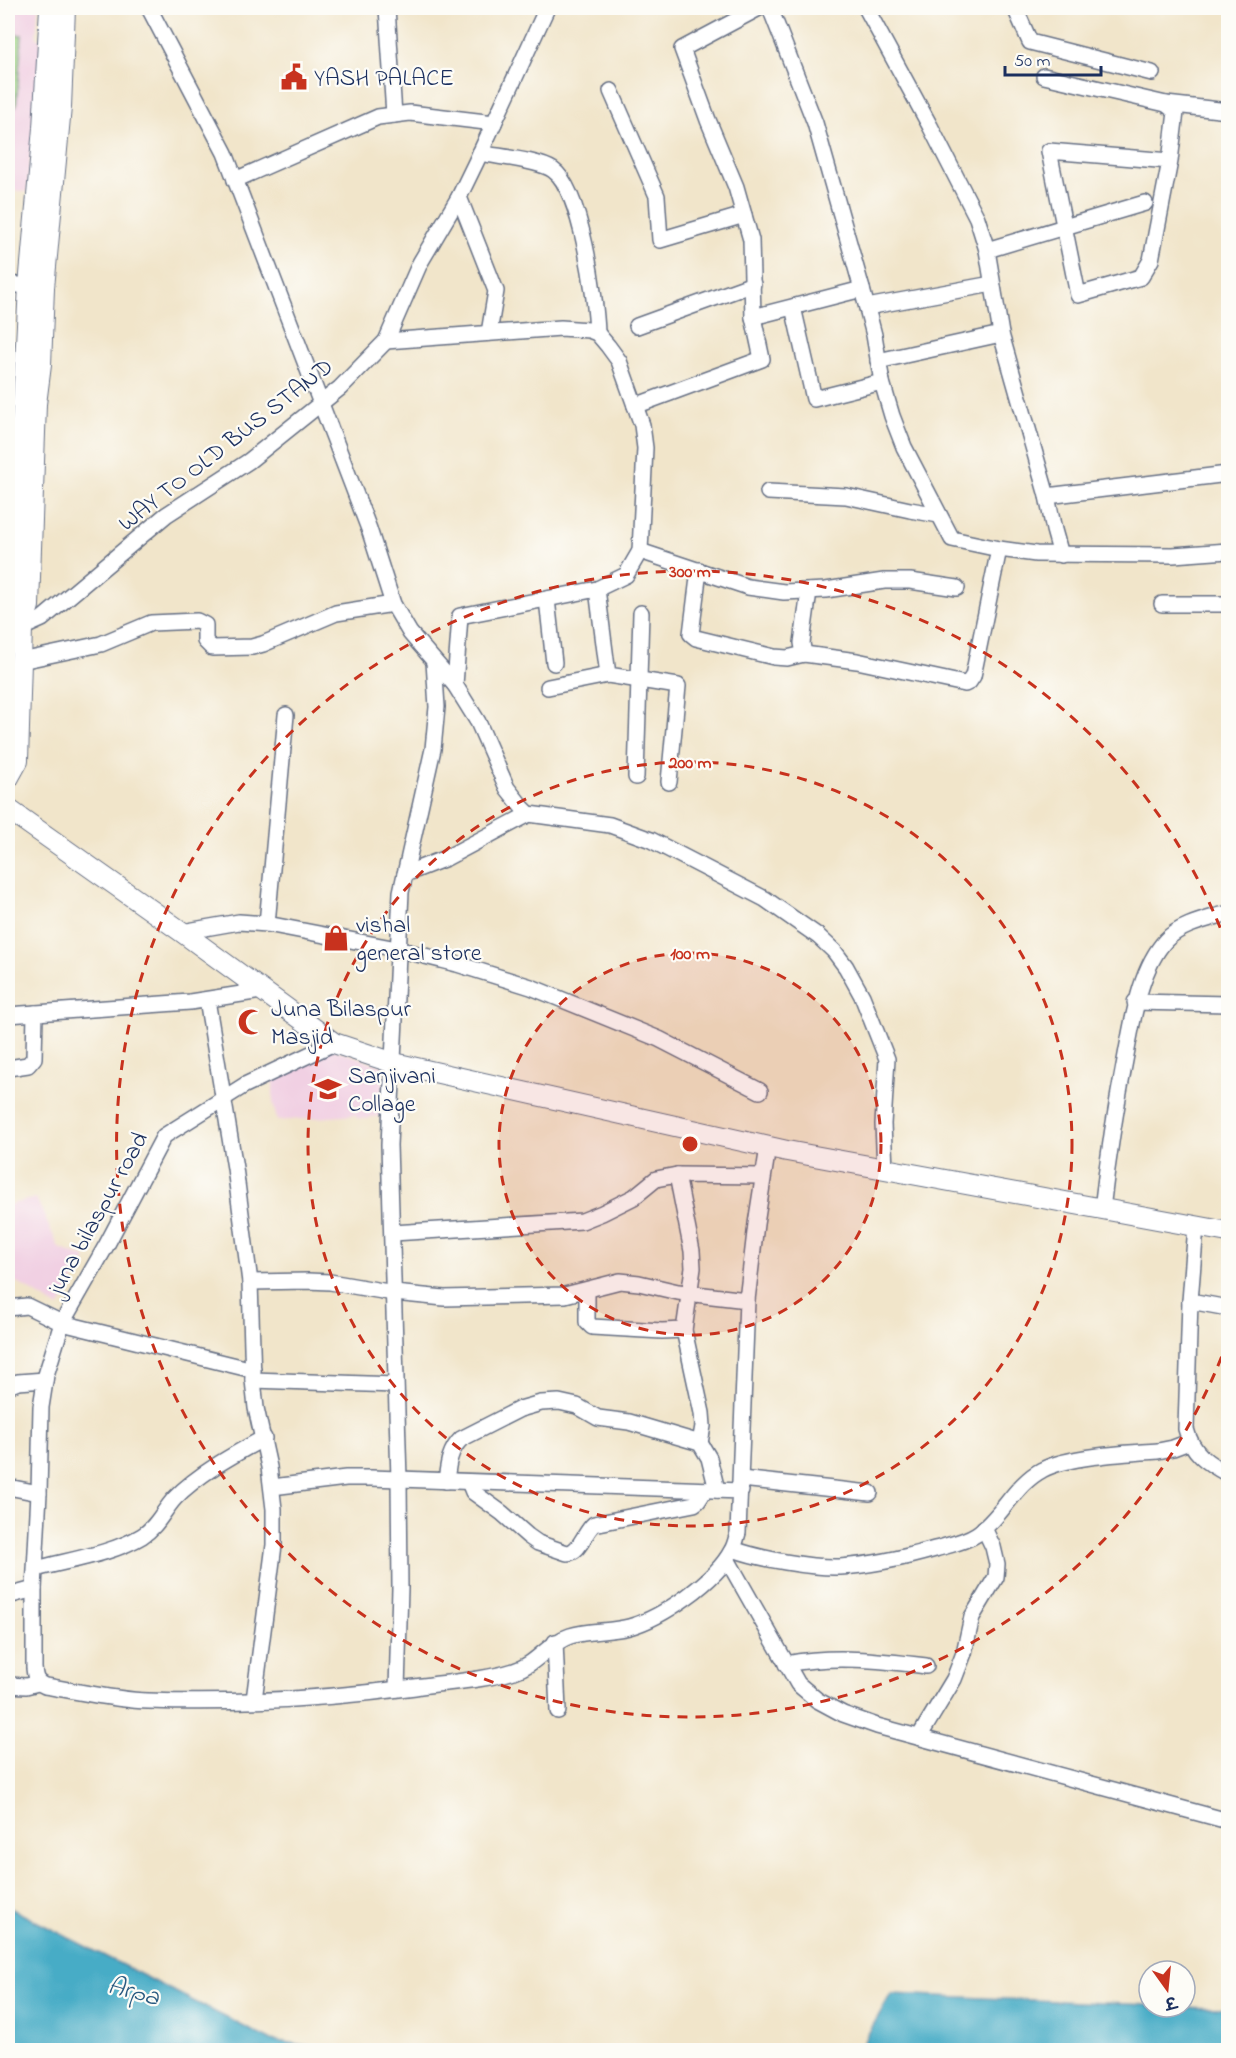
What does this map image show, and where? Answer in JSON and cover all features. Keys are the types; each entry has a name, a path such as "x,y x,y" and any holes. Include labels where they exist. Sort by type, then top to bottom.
{"main road":[{"path":"8,780 18,761 22,628 29,606 36,404 41,365 37,287 50,8"},
{"path":"37,287 61,107 65,8"},
{"path":"8,809 334,1043 394,1063 768,1147 1228,1232"}],"street":[{"path":"149,8 225,153 369,529 393,604 410,633 456,686 478,722 507,788 529,814"},
{"path":"387,8 394,115"},
{"name":"WAY TO OLD BUS STAND","path":"22,628 42,619 166,515 249,461 340,388 387,341 420,263 459,197 547,8"},
{"path":"635,406 762,359 753,317 751,240 736,187 682,49 759,8"},
{"path":"771,8 814,123 867,308 882,382 904,447 952,539 999,549 1061,555 1173,555 1228,551"},
{"path":"866,8 952,168 976,218 987,250 1001,334 1047,496 1061,555"},
{"path":"1015,8 1030,42 1152,73"},
{"path":"1044,76 1166,105 1228,111"},
{"path":"611,91 657,196 660,240 744,215"},
{"path":"1166,105 1176,112 1170,161 1151,260 1141,277 1078,295 1049,151 1170,161"},
{"path":"235,180 378,117 410,113 494,123"},
{"path":"456,686 460,616 597,588 626,575 640,551 645,448 642,425 619,362 597,333 594,296 578,218 563,181 550,168 540,164 480,153"},
{"path":"459,197 496,291 489,333"},
{"path":"987,250 1145,203"},
{"path":"8,284 37,287"},
{"path":"637,326 753,284"},
{"path":"867,308 992,284"},
{"path":"753,317 862,289"},
{"path":"793,307 814,399 882,382"},
{"path":"387,341 580,328 597,333"},
{"path":"878,360 1001,334"},
{"path":"1047,496 1228,474"},
{"path":"768,492 846,496 939,515"},
{"path":"699,570 691,634 696,639 774,657 787,658 804,654 857,661 965,684 973,676 999,549"},
{"path":"640,551 748,587 784,592 826,590 893,581 910,581 957,588"},
{"path":"597,588 608,675"},
{"path":"804,654 802,643 809,591"},
{"path":"547,598 554,663"},
{"path":"21,661 101,644 151,623 198,621 205,625 205,641 212,648 252,647 336,613 393,604"},
{"path":"1162,604 1228,604"},
{"path":"636,777 641,613"},
{"path":"397,1689 400,1588 399,1479 389,1145 397,949 405,874 433,748 437,707 434,662"},
{"path":"548,687 608,675 678,686 669,782"},
{"path":"267,924 286,715"},
{"path":"405,874 446,858 529,814 610,825 651,840 765,899 818,936 834,951 862,996 887,1059 883,1103 885,1169"},
{"path":"1102,1209 1113,1118 1135,1002 1153,961 1166,940 1181,929 1228,912"},
{"path":"182,932 239,922 267,924 397,949 531,987 659,1039 760,1091"},
{"path":"8,1015 207,1000 261,991"},
{"path":"207,1000 235,1168 249,1282 256,1408 264,1438 272,1487 274,1545 254,1701"},
{"path":"1135,1002 1228,1004"},
{"path":"8,1068 28,1065 34,1058 35,1013"},
{"name":"juna bilaspur road","path":"38,1683 34,1668 34,1589 41,1407 45,1380 62,1323 164,1136 245,1085 334,1043"},
{"path":"8,1685 26,1686 38,1683 45,1686 146,1701 289,1700 397,1689 497,1676 517,1670 532,1662 555,1642 574,1635 626,1628 649,1621 671,1608 709,1579 730,1554 738,1533 747,1300 768,1147"},
{"path":"393,1233 582,1221 634,1197 656,1179 677,1175 764,1176"},
{"path":"677,1175 692,1251 693,1268 684,1330 704,1426 700,1443"},
{"path":"1196,1226 1190,1301 1186,1429 1189,1442 1205,1461 1228,1474"},
{"path":"249,1282 308,1281 444,1298 566,1295 620,1281 639,1282 690,1293 747,1300"},
{"path":"587,1290 587,1322 592,1328 684,1330"},
{"path":"1190,1301 1228,1308"},
{"path":"8,1308 27,1306 62,1323 253,1375 395,1385"},
{"path":"8,1386 18,1382 45,1380"},
{"path":"446,1481 453,1446 461,1439 520,1409 541,1403 559,1402 577,1406 608,1421 629,1422 700,1443 709,1458 711,1490"},
{"path":"36,1569 121,1546 143,1536 155,1525 176,1498 231,1455 264,1438"},
{"path":"730,1554 837,1567 921,1553 959,1542 976,1534 1003,1510 1027,1480 1041,1470 1058,1463 1158,1451 1189,1442"},
{"path":"272,1487 346,1478 711,1490 741,1485 870,1493"},
{"path":"469,1482 473,1491 528,1536 538,1543 567,1553 576,1550 589,1528 594,1524 694,1503 711,1490"},
{"path":"8,1487 39,1493"},
{"path":"919,1737 954,1679 964,1653 972,1617 996,1577 997,1564 993,1547 984,1528"},
{"path":"730,1554 798,1684 817,1700 843,1714 877,1726 1228,1821"},
{"path":"8,1596 34,1589"},
{"path":"555,1642 558,1711"},
{"path":"786,1664 808,1660 857,1659 926,1666"}],"shaded area":[{"path":"8,8 38,8 36,39 41,39 27,192 8,190"},
{"name":"Sanjivani Collage","path":"318,1044 383,1066 384,1116 368,1119 356,1118 356,1115 277,1121 273,1102 273,1076"},
{"path":"36,1198 59,1248 86,1258 59,1308 8,1277 8,1205"}],"green space":[{"path":"8,34 22,35 16,107 8,107"}],"water":[{"name":"Arpa","path":"8,1907 270,2040 334,2050 8,2050"},
{"path":"891,1994 1137,2004 1137,2019 1197,2019 1197,2008 1228,2008 1228,2050 859,2050"}],"place":[{"name":"YASH PALACE","path":"294,77"},
{"name":"vishal general store","path":"336,938"},
{"name":"Juna Bilaspur Masjid","path":"251,1022"},
{"name":"Sanjivani Collage","path":"328,1089"}]}
